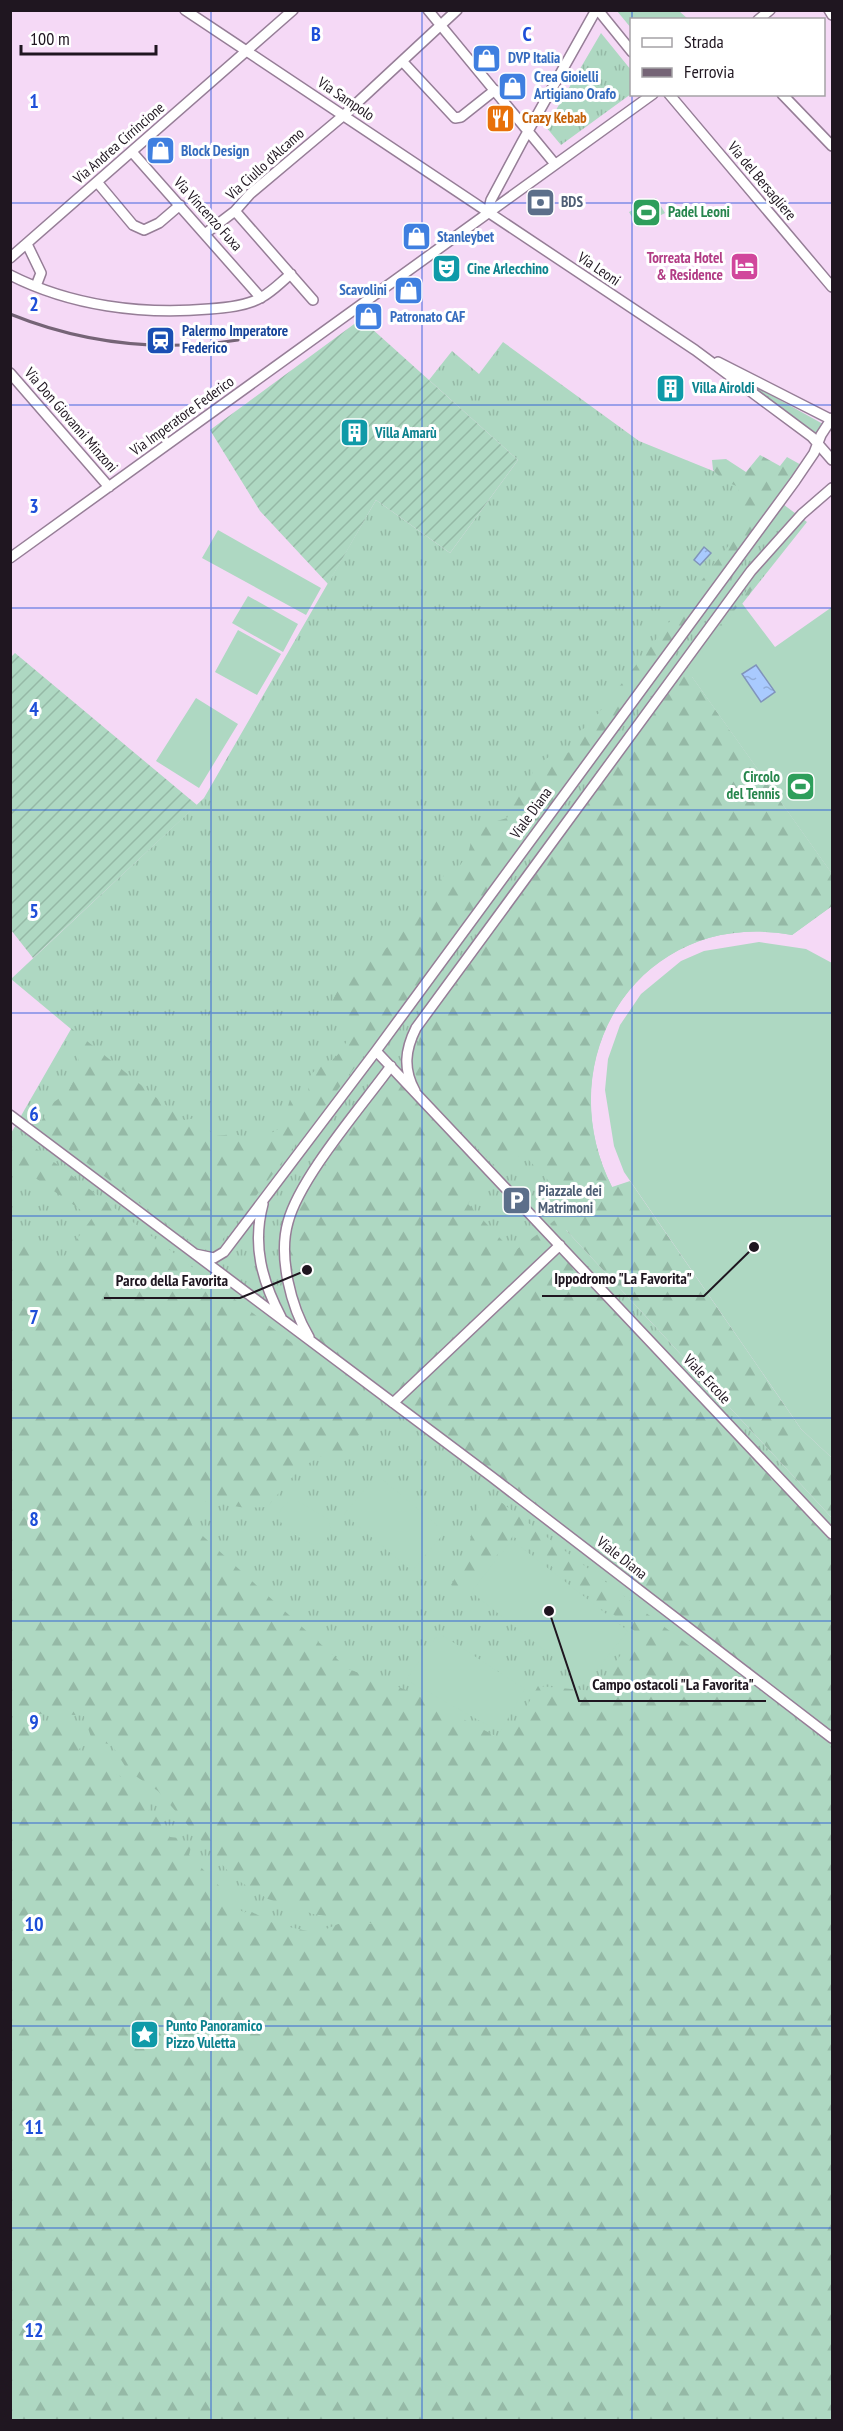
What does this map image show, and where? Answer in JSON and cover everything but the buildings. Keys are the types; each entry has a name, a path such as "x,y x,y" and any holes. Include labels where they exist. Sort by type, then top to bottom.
{"street":[{"name":"Via Sampolo","path":"185,10 488,213"},
{"name":"Via Andrea Cirrincione","path":"10,258 293,10"},
{"path":"428,10 555,164"},
{"name":"Via Ciullo d'Alcamo","path":"206,233 235,211 250,194 344,116 457,10"},
{"path":"488,213 491,200 528,130 597,10 630,50"},
{"path":"829,10 832,15"},
{"path":"402,61 455,118 461,117 495,90"},
{"name":"Via Imperatore Federico","path":"10,558 650,96"},
{"name":"Via del Bersagliere","path":"671,96 832,287"},
{"path":"784,96 832,146"},
{"name":"Via Vincenzo Fuxa","path":"132,152 206,233 261,298"},
{"path":"97,182 133,225 144,230 159,223 180,205"},
{"path":"235,211 313,300"},
{"name":"Via Leoni","path":"488,213 695,350 819,442 832,460"},
{"path":"27,244 41,273 36,286"},
{"path":"10,276 67,298 124,309 177,312 226,307 261,298 291,273"},
{"name":"Via Leoni","path":"695,350 832,419"},
{"name":"Via Don Giovanni Minzoni","path":"10,373 109,487"},
{"name":"Viale Diana","path":"195,1254 208,1258 220,1256 265,1199 795,481 832,419"},
{"path":"819,442 831,443"},
{"path":"415,1091 409,1080 406,1060 411,1038 423,1018 751,571 802,514 832,488"},
{"name":"Viale Ercole","path":"376,1051 832,1534"},
{"path":"311,1342 295,1304 287,1268 285,1249 288,1222 297,1197 391,1066"},
{"path":"10,1115 195,1254"},
{"name":"Viale Diana","path":"265,1199 259,1221 259,1253 267,1287 283,1320"},
{"path":"393,1403 560,1245"},
{"name":"Viale Diana","path":"195,1254 832,1738"}],"green space":[{"path":"617,11 679,11 687,18 630,18 630,27"},
{"path":"601,33 630,69 630,95 561,145 546,127"},
{"name":"Padel Leoni","path":"656,198 665,213 638,227 629,212"},
{"path":"361,319 518,460 450,553 376,500 328,584 260,511 210,430"},
{"path":"503,342 639,441 768,493 807,522 693,666 692,677 832,874 832,906 792,935 738,932 691,944 652,968 621,1001 600,1042 591,1088 595,1137 612,1187 566,1230 832,1518 832,2420 11,2420 10,1135 71,1029 11,979 204,798 376,500 450,553 518,460 429,380 452,351 479,374"},
{"path":"744,380 823,424 816,433 743,383"},
{"path":"760,455 780,466 787,457 803,466 395,1015 219,1244 206,1248 186,1238 38,1126 54,1102 68,1092 80,1066 71,1028 184,1120 196,1118 215,1136 234,1134 257,1141 282,1127 291,1096 306,1097 309,1094 308,1086 311,1075 337,1056 350,1035 353,1026 329,1016 327,1006 333,1000 346,970 359,966 374,949 385,949 393,942 394,928 433,893 442,877 458,868 468,854 472,838 483,825 507,818 510,811 509,799 526,785 534,766 549,757 550,751 561,749 568,753 577,742 575,734 586,727 588,719 598,714 747,522 738,506 739,487 724,481 713,470 712,460 726,459 746,472"},
{"path":"218,530 321,588 306,615 202,558"},
{"path":"766,566 769,568 693,666 692,677 832,874 832,906 792,935 739,932 692,944 652,968 621,1001 601,1042 591,1088 595,1137 612,1187 630,1181 801,1429 832,1458 832,1518 566,1230 560,1235 550,1224 564,1212 564,1197 523,1154 497,1167 492,1163 436,1105 418,1080 414,1063 420,1039 436,1011 699,652"},
{"path":"248,596 298,624 283,652 232,623"},
{"name":"Circolo del Tennis","path":"741,602 775,647 832,607 832,874 692,677 692,666"},
{"path":"238,630 281,654 257,695 215,672"},
{"path":"15,653 197,805 33,958 11,930 10,658"},
{"path":"196,698 238,724 199,788 156,761"},
{"path":"759,942 806,949 832,963 832,1458 801,1429 624,1172 614,1146 605,1090 608,1059 620,1025 641,994 681,961 704,951"},
{"path":"390,1073 488,1175 468,1204 513,1252 542,1231 555,1245 394,1396 315,1338 303,1317 289,1253 292,1221 301,1198"},
{"path":"13,1131 379,1409 341,1458 322,1456 300,1468 267,1507 246,1508 203,1501 189,1518 193,1527 348,1669 409,1691 507,1742 538,1686 594,1691 637,1633 513,1536 464,1595 451,1585 465,1561 479,1504 485,1496 490,1500 497,1499 832,1755 832,2420 11,2420 11,1728 45,1721 84,1730 79,1736 85,1745 79,1749 85,1757 104,1758 115,1768 116,1774 139,1787 150,1807 148,1813 157,1816 162,1821 170,1837 179,1838 191,1847 189,1855 230,1897 230,1909 238,1908 244,1913 248,1910 275,1924 317,1933 338,1924 374,1924 313,1914 268,1899 234,1878 158,1791 128,1771 112,1745 92,1740 84,1716 54,1713 11,1716 11,1229 60,1263 92,1218 17,1165 11,1173"},
{"path":"560,1250 832,1541 832,1732 402,1402"},
{"path":"377,1475 445,1532 412,1571 344,1514"},
{"path":"290,1501 298,1501 328,1519 331,1531 325,1542 313,1545 285,1527 279,1515 282,1508"},
{"path":"512,1540 628,1631 586,1683 471,1592"},
{"path":"439,1633 525,1689 500,1732 406,1680"}],"water":[{"path":"704,547 711,553 700,565 694,560"},
{"path":"756,665 775,692 761,702 742,674"}],"railway":[{"path":"10,314 66,332 122,343 180,345 238,340"}],"place":[{"name":"DVP Italia","path":"487,58"},
{"name":"Crea Gioielli Artigiano Orafo","path":"513,86"},
{"name":"Crazy Kebab","path":"501,118"},
{"name":"Block Design","path":"160,151"},
{"name":"BDS","path":"540,202"},
{"name":"Padel Leoni","path":"647,212"},
{"name":"Stanleybet","path":"416,237"},
{"name":"Torreata Hotel & Residence","path":"744,267"},
{"name":"Cine Arlecchino","path":"446,269"},
{"name":"Scavolini","path":"408,290"},
{"name":"Patronato CAF","path":"369,317"},
{"name":"Palermo Imperatore Federico","path":"161,340"},
{"name":"Villa Airoldi","path":"671,388"},
{"name":"Villa Amarù","path":"354,433"},
{"name":"Circolo del Tennis","path":"801,786"},
{"name":"Piazzale dei Matrimoni","path":"517,1200"},
{"name":"Ippodromo \"La Favorita\"","path":"754,1247"},
{"name":"Parco della Favorita","path":"307,1270"},
{"name":"Campo ostacoli \"La Favorita\"","path":"549,1611"},
{"name":"Punto Panoramico Pizzo Vuletta","path":"145,2035"}]}
